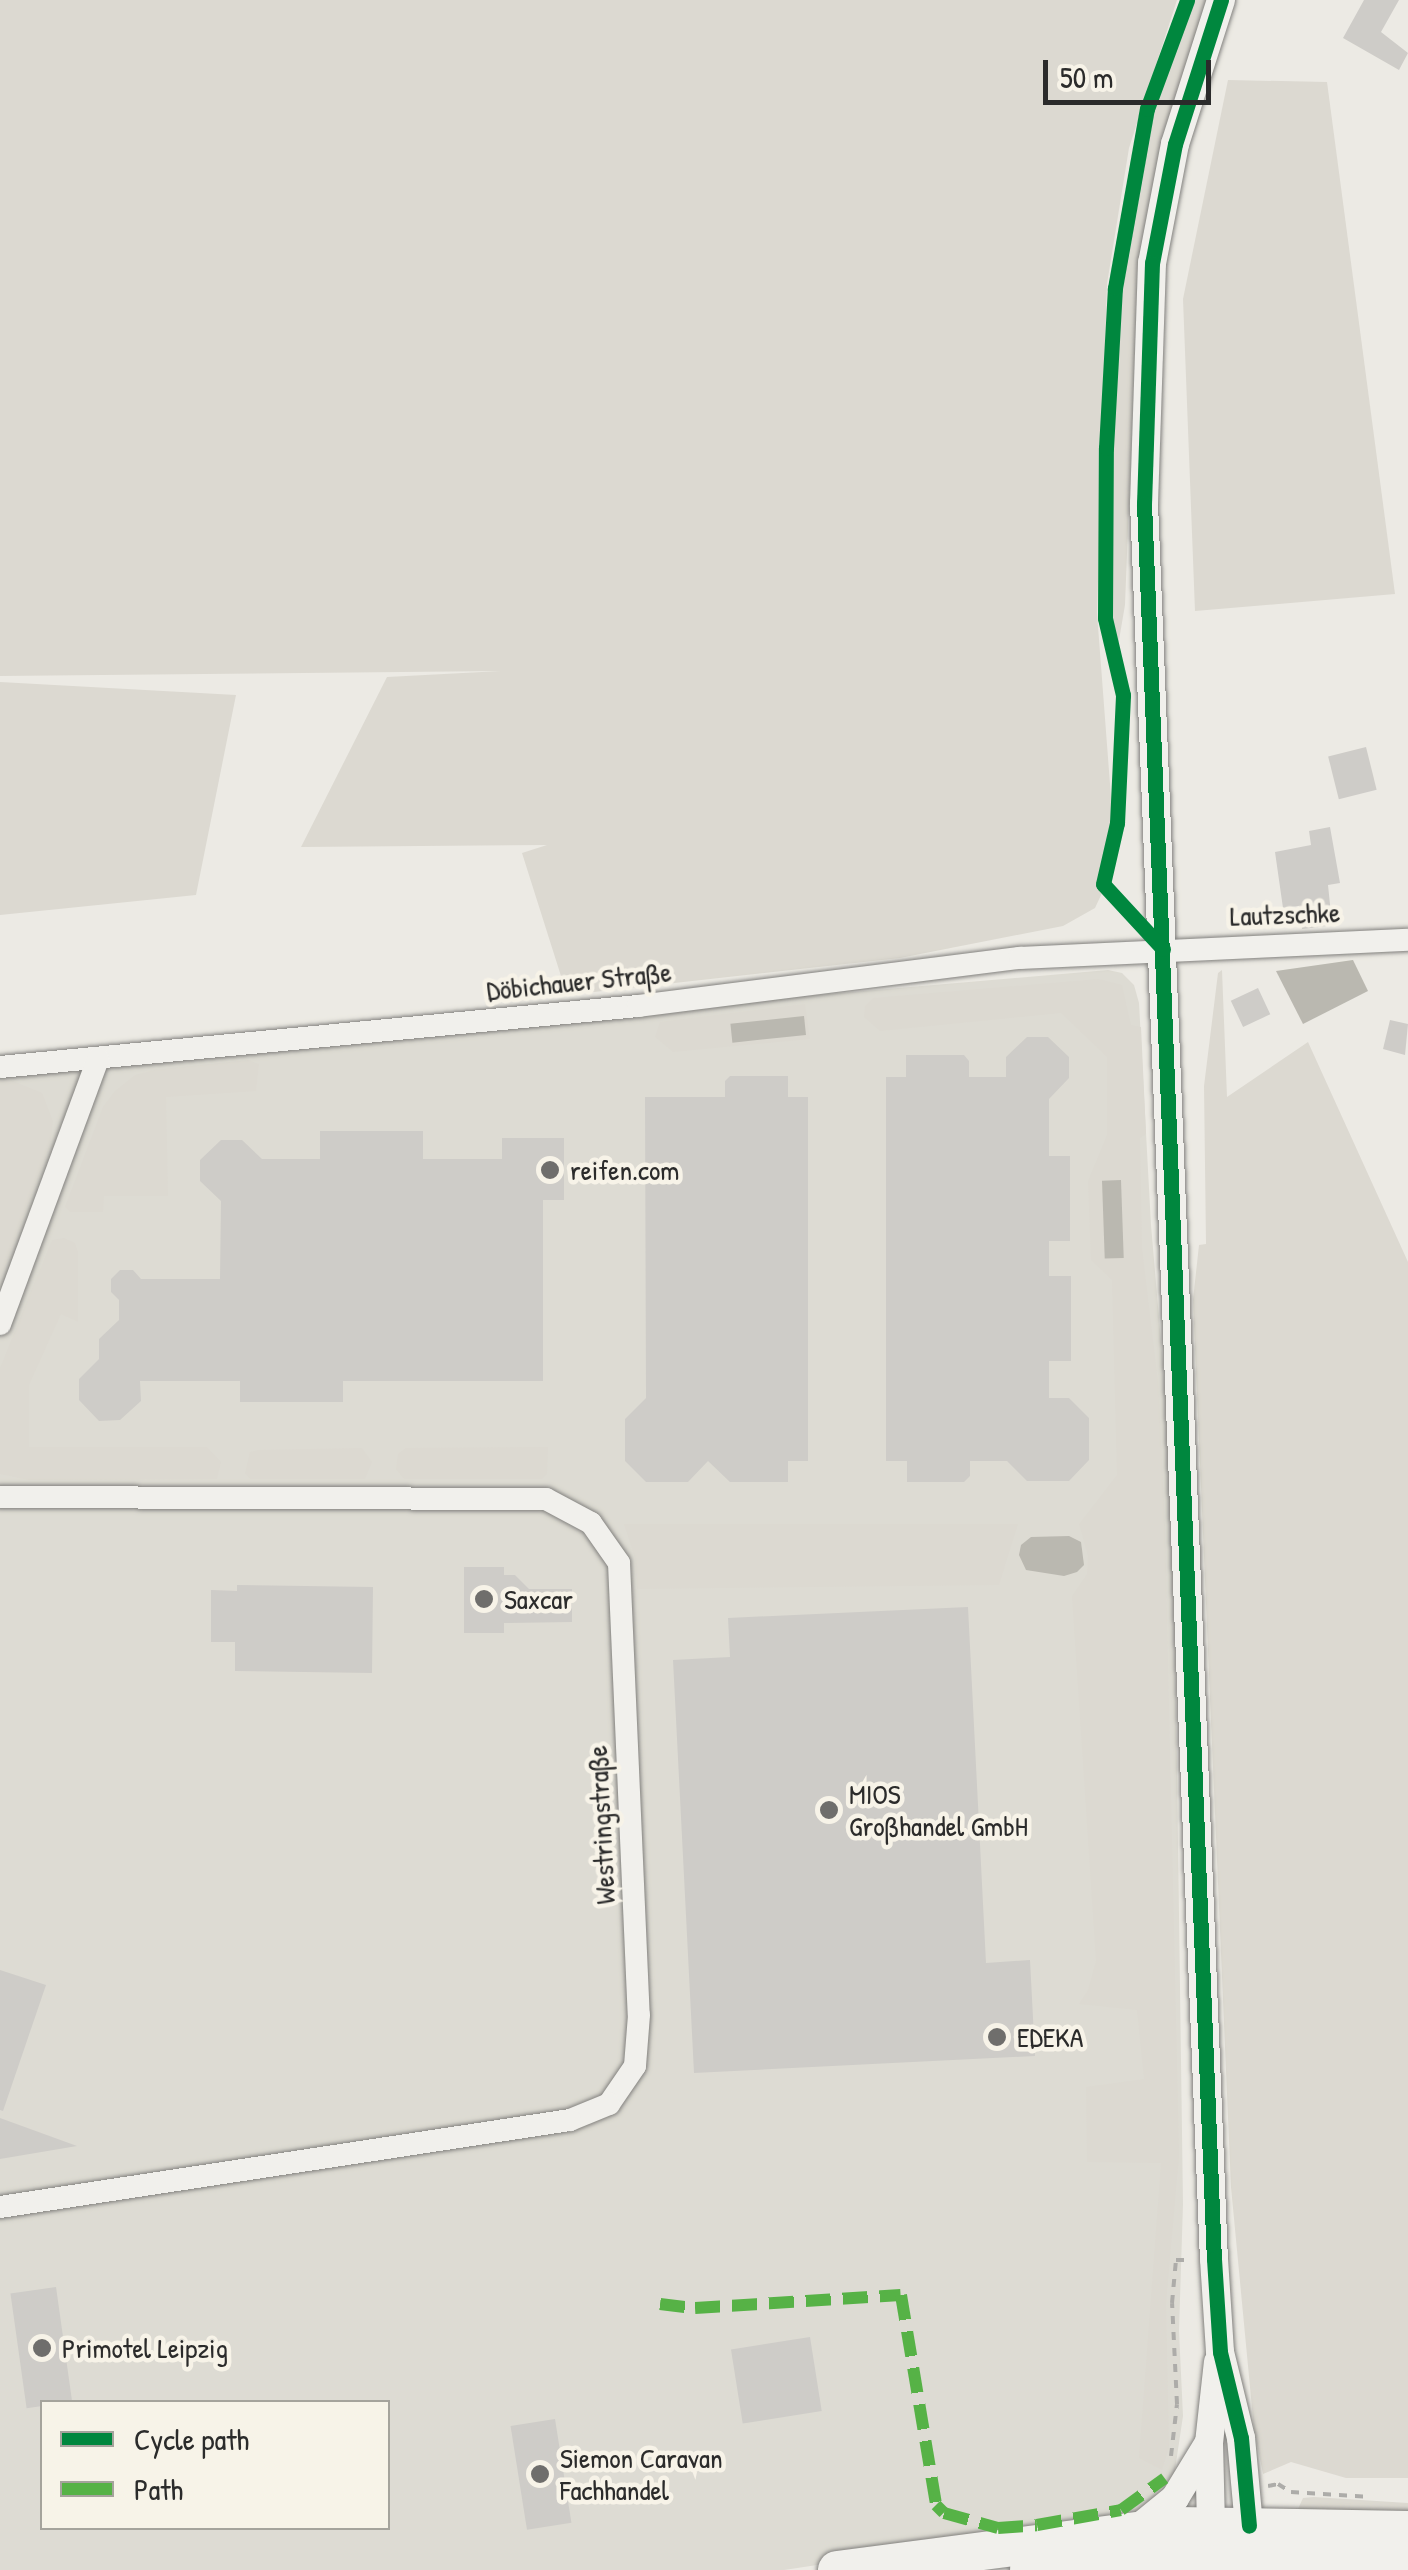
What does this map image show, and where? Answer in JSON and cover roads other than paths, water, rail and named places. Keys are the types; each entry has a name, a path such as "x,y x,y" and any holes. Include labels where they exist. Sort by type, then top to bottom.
{"main road":[{"path":"837,2570 1212,2552 1249,2537 1408,2530"},
{"path":"1249,2537 1408,2553"},
{"path":"1012,2570 1141,2554"}],"street":[{"path":"1221,0 1175,144 1154,246 1147,321 1144,503 1214,2259 1220,2352 1249,2537"},
{"name":"Lautzschke","path":"1164,949 1408,940"},
{"name":"Döbichauer Straße","path":"0,1067 638,1006 1020,958 1164,949"},
{"path":"0,1324 98,1059"},
{"name":"Westringstraße","path":"0,1498 546,1499 592,1523 619,1563 639,2015 635,2066 609,2104 570,2120 0,2206"},
{"path":"1212,2552 1209,2442 1220,2352"},
{"path":"1141,2554 1209,2442"}],"place":[{"name":"reifen.com","path":"550,1170"},
{"name":"Saxcar","path":"484,1599"},
{"name":"MIOS Großhandel GmbH","path":"829,1810"},
{"name":"EDEKA","path":"997,2037"},
{"name":"Primotel Leipzig","path":"42,2348"},
{"name":"Siemon Caravan Fachhandel","path":"540,2474"}]}
